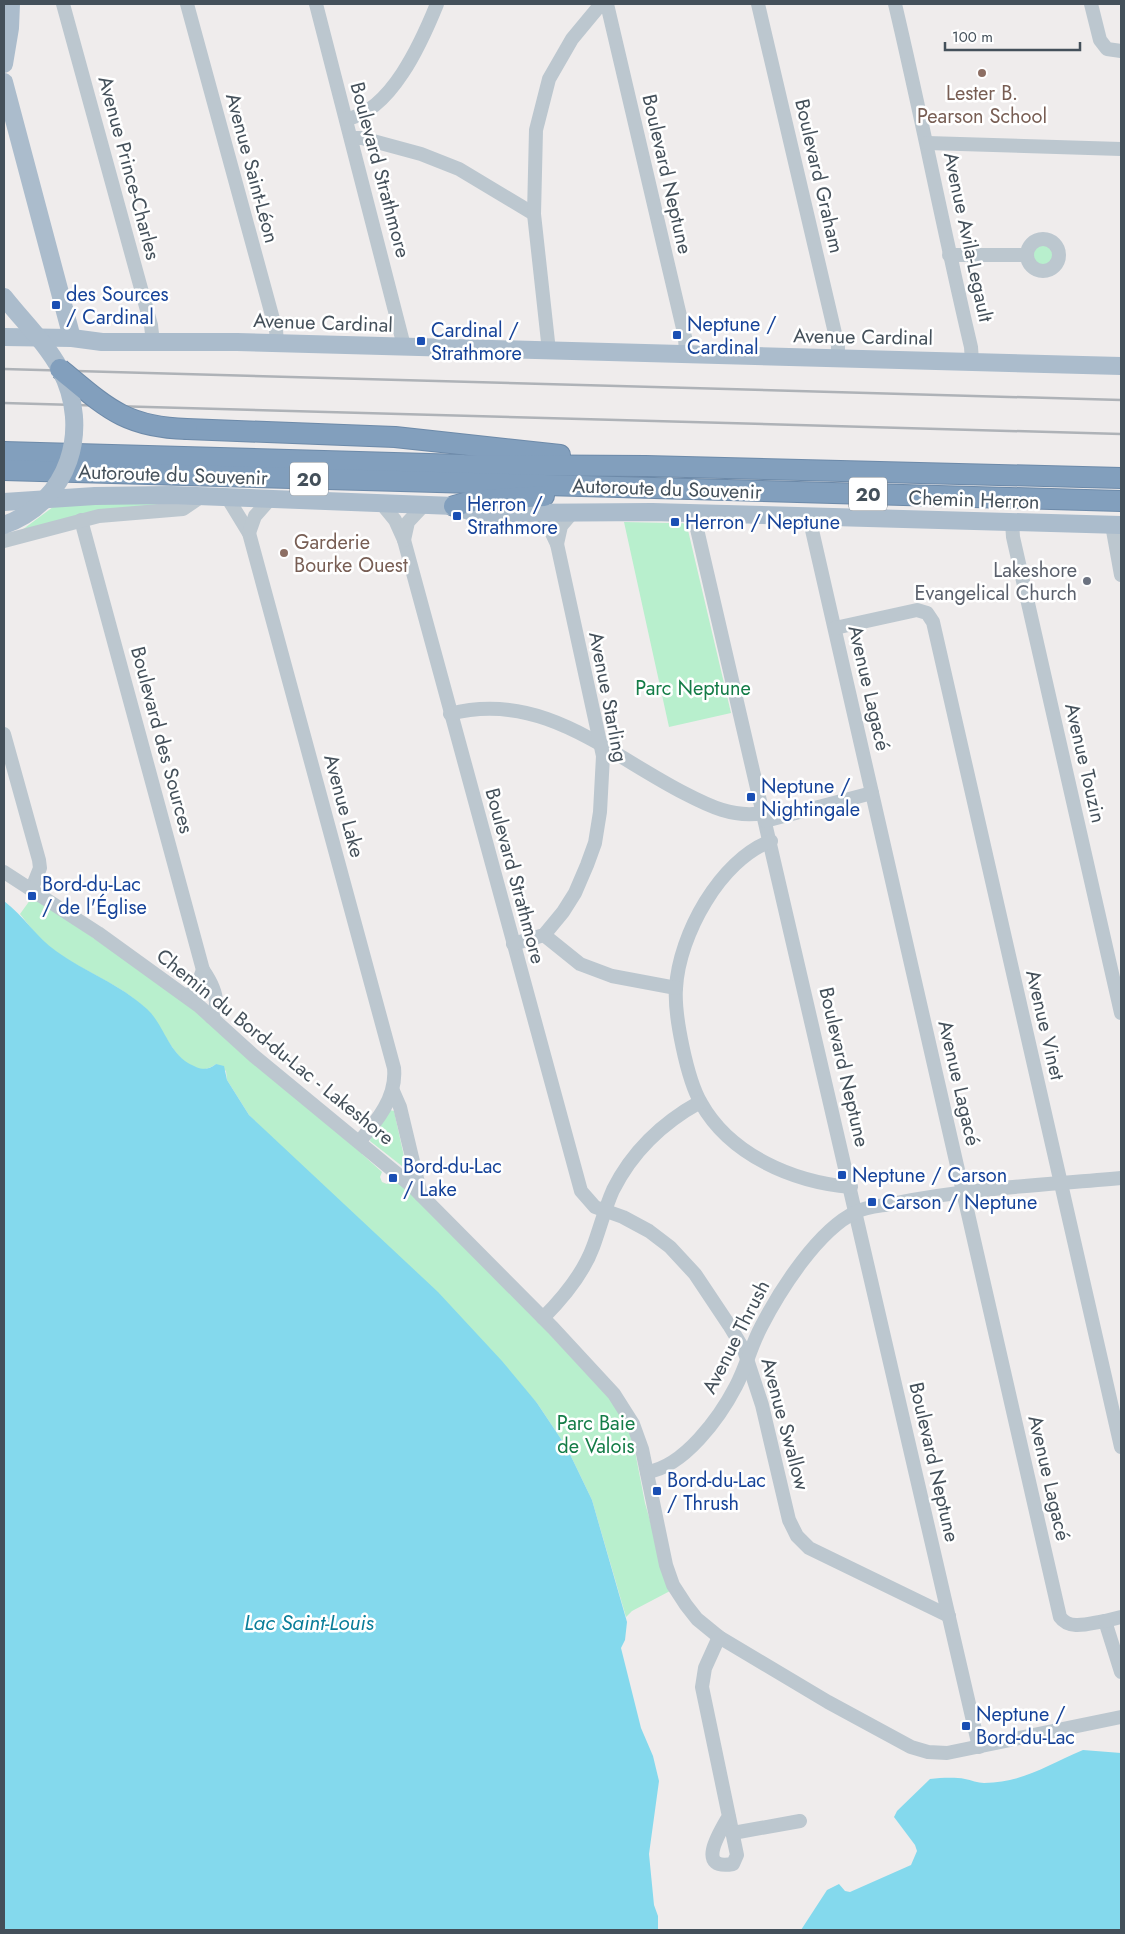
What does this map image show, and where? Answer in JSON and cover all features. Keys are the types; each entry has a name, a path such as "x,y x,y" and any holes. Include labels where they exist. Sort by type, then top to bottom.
{"highway":[{"path":"60,369 101,404 126,418 154,427 188,430 395,437 646,466"},
{"name":"Autoroute du Souvenir","path":"4,452 464,465 646,466 1121,478"},
{"name":"Autoroute du Souvenir","path":"4,470 1121,501"},
{"path":"454,506 472,501 513,499 614,488"}],"main road":[{"path":"4,64 12,20 11,4"},
{"path":"4,82 72,338"},
{"path":"4,297 60,369 69,395 75,424 73,446 68,465 57,486 43,503 27,515 4,525"},
{"path":"47,337 66,310"},
{"name":"Avenue Cardinal","path":"4,337 72,338 96,342 276,343 1121,366"},
{"name":"Chemin Herron","path":"4,502 125,495 202,496 454,506 472,512 696,513 1117,525"}],"street":[{"name":"Avenue Prince-Charles","path":"63,4 151,325 153,343"},
{"name":"Avenue Saint-Léon","path":"187,4 276,330 276,343"},
{"name":"Boulevard Strathmore","path":"316,4 404,346"},
{"path":"346,119 357,117 372,106 398,79 416,51 437,4"},
{"path":"549,351 534,214 536,130 549,79 572,39 601,4"},
{"name":"Boulevard Neptune","path":"607,4 682,327 686,354"},
{"name":"Boulevard Graham","path":"758,4 838,346 838,358"},
{"name":"Avenue Avila-Legault","path":"895,4 927,143 949,255 971,347 972,362"},
{"path":"1091,4 1100,40 1107,49 1121,51"},
{"path":"351,138 362,138 421,154 451,166 534,214"},
{"path":"927,143 1121,149"},
{"path":"949,255 960,253 1027,255"},
{"path":"4,541 81,520 114,514 183,509 202,496"},
{"name":"Avenue Lake","path":"227,497 249,533 389,1046 394,1068 393,1091 400,1108 421,1195"},
{"path":"249,533 255,516 270,498"},
{"name":"Boulevard Strathmore","path":"382,503 395,520 404,540 579,1186 590,1203 605,1210"},
{"path":"404,540 408,522 424,505"},
{"path":"557,544 561,526 573,512"},
{"name":"Avenue Starling","path":"536,513 548,525 557,544 604,760 592,851 575,893 558,920 544,935"},
{"name":"Boulevard Neptune","path":"696,513 697,530 771,841 979,1747"},
{"name":"Avenue Lagacé","path":"811,517 812,530 1060,1617 1064,1623 1071,1626 1105,1621"},
{"name":"Boulevard des Sources","path":"81,520 203,970 210,980 216,1004 215,1012 211,1017"},
{"name":"Avenue Touzin","path":"1012,522 1016,547 1121,1013"},
{"path":"1117,525 1121,575"},
{"name":"Avenue Vinet","path":"835,628 918,610 927,613 933,622 1121,1447"},
{"path":"450,714 488,708 532,713 601,744 672,787 712,808 764,817 872,793"},
{"path":"4,734 39,860 39,872 32,888"},
{"path":"771,841 752,850 723,877 704,903 682,955 676,988 680,1030 688,1066 700,1102 716,1124 746,1152 788,1174 822,1184 851,1187"},
{"name":"Chemin du Bord-du-Lac - Lakeshore","path":"4,872 32,888 188,997 250,1053 421,1195 543,1318 624,1408 640,1440 666,1565 673,1585 697,1619 719,1638 828,1702 912,1747 928,1752 947,1754 1121,1717"},
{"path":"513,944 544,935 580,964 612,976 676,988"},
{"path":"188,997 197,986 203,970"},
{"path":"359,1142 393,1091"},
{"path":"543,1318 582,1270 593,1248 605,1210 618,1181 646,1141 663,1126 700,1102"},
{"path":"856,1212 964,1192 1121,1178"},
{"name":"Avenue Swallow","path":"605,1210 649,1231 663,1241 684,1261 729,1325 747,1358 762,1405 789,1520 797,1536 809,1548 949,1616"},
{"name":"Avenue Thrush","path":"647,1472 664,1468 703,1434 736,1387 760,1327 792,1274 831,1230 856,1212"},
{"path":"1121,1617 1105,1621 1121,1672"},
{"path":"719,1638 705,1668 702,1686 733,1833 737,1855 733,1864 724,1865 716,1861 712,1855 713,1844 729,1816"},
{"path":"733,1833 800,1821"}],"green space":[{"path":"1039,245 1047,245 1053,251 1053,259 1047,265 1039,265 1033,259 1033,251"},
{"path":"132,501 180,505 22,530 53,507"},
{"name":"Parc Neptune","path":"624,522 670,523 671,526 683,523 687,526 731,713 669,727"},
{"name":"Parc Baie de Valois","path":"33,896 190,1005 363,1153 382,1172 380,1177 382,1182 387,1184 392,1180 401,1184 534,1317 612,1401 632,1436 645,1503 670,1591 632,1611 626,1617 592,1500 567,1448 537,1403 249,1115 227,1080 226,1071 216,1064 205,1069 194,1068 184,1061 147,1010 136,1000 70,961 42,940 20,914"},
{"path":"390,1110 394,1111 407,1170 370,1141 371,1136"}],"water":[{"name":"Lac Saint-Louis","path":"4,901 56,951 137,1000 153,1015 175,1051 188,1063 202,1069 216,1064 224,1066 227,1080 249,1115 438,1292 502,1361 537,1403 567,1448 592,1500 627,1622 625,1640 621,1648 641,1728 653,1756 659,1781 649,1854 654,1905 658,1916 658,1930 4,1930"},
{"path":"1083,1750 1121,1753 1121,1930 801,1930 827,1890 839,1884 845,1891 850,1892 911,1865 917,1851 915,1845 894,1817 897,1811 930,1779 956,1778 979,1783 1012,1780 1035,1772"}],"railway":[{"path":"4,369 1121,400"},
{"path":"4,403 1121,434"}],"place":[{"name":"Lester B. Pearson School","path":"982,73"},
{"name":"des Sources / Cardinal","path":"56,305"},
{"name":"Neptune / Cardinal","path":"677,335"},
{"name":"Cardinal / Strathmore","path":"421,341"},
{"name":"Herron / Strathmore","path":"457,516"},
{"name":"Herron / Neptune","path":"675,522"},
{"name":"Garderie Bourke Ouest","path":"284,553"},
{"name":"Lakeshore Evangelical Church","path":"1087,581"},
{"name":"Neptune / Nightingale","path":"751,797"},
{"name":"Bord-du-Lac / de l'Église","path":"32,896"},
{"name":"Neptune / Carson","path":"842,1175"},
{"name":"Bord-du-Lac / Lake","path":"393,1178"},
{"name":"Carson / Neptune","path":"872,1202"},
{"name":"Bord-du-Lac / Thrush","path":"657,1491"},
{"name":"Neptune / Bord-du-Lac","path":"966,1726"}]}
